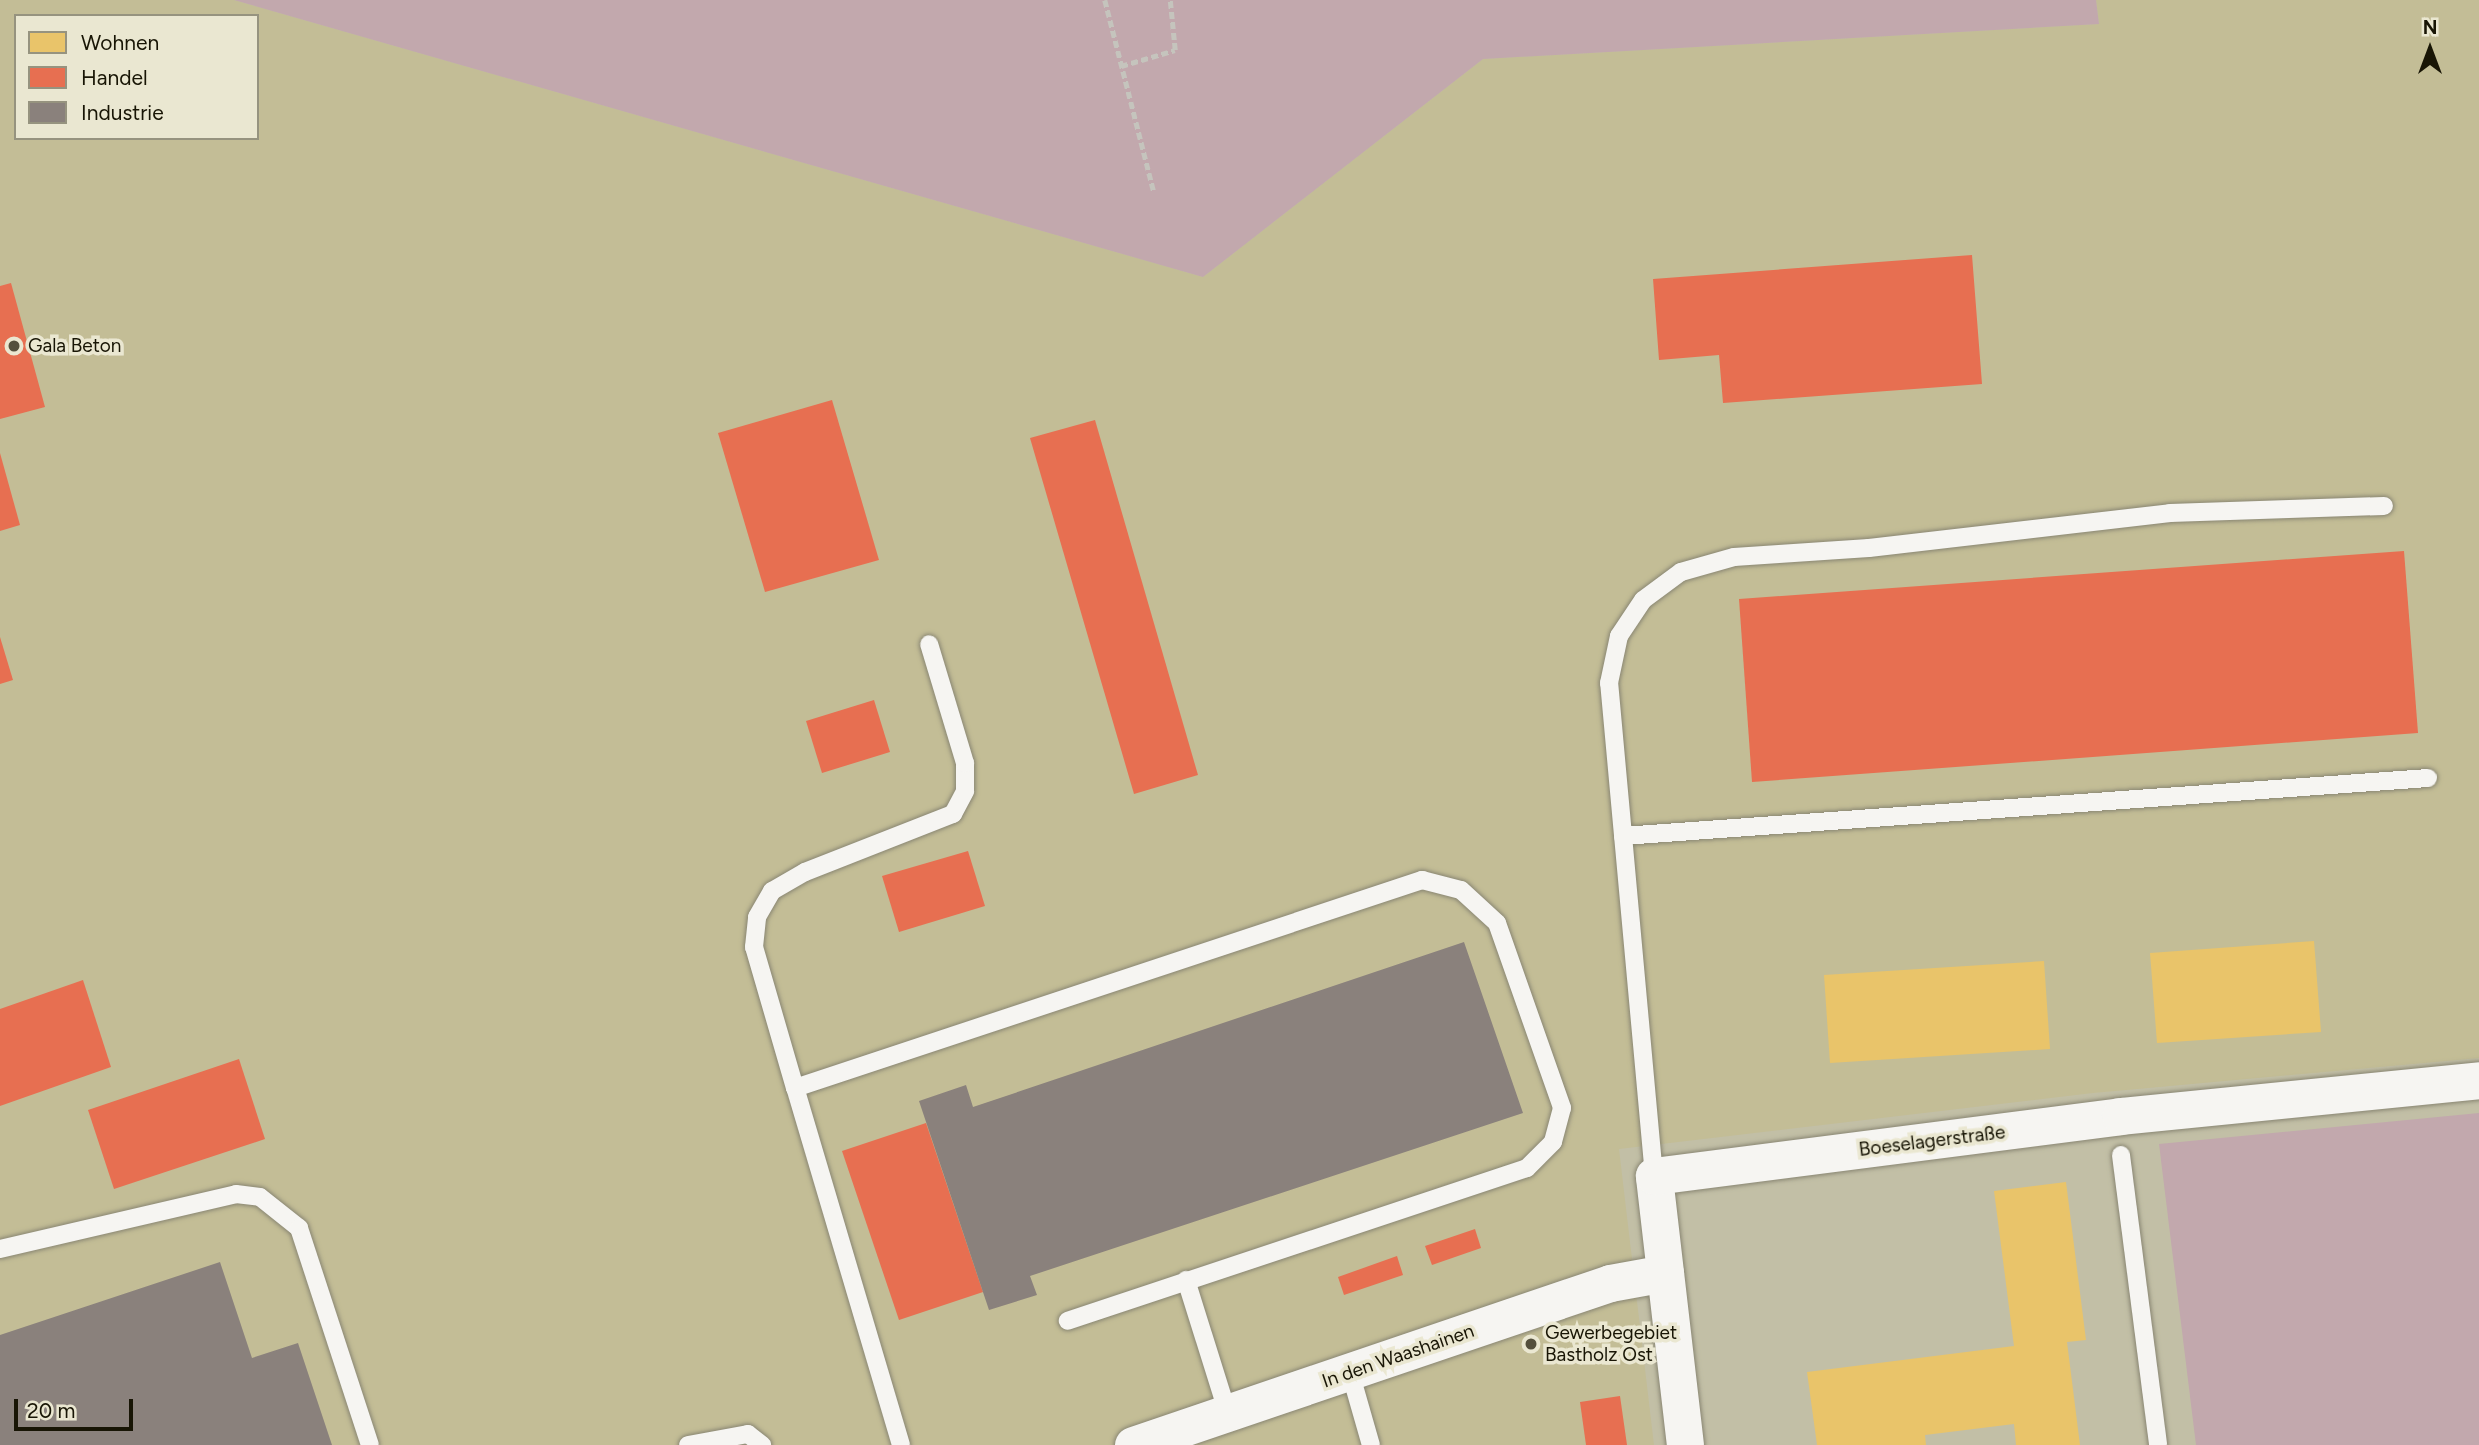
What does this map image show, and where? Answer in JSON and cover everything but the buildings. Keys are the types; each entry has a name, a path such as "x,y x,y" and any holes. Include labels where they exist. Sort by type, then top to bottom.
{"street":[{"name":"Boeselagerstraße","path":"1654,1176 2133,1114 2479,1080"},
{"path":"1654,1176 1685,1445"},
{"name":"In den Waashainen","path":"1133,1445 1610,1283 1665,1273"}],"lane":[{"path":"1654,1176 1609,683 1619,636 1643,600 1681,572 1734,557 1869,548 2171,513 2384,506"},
{"path":"901,1445 754,947 757,918 772,891 805,872 953,814 965,791 965,763 929,644"},
{"path":"1623,835 2428,778"},
{"path":"795,1088 1422,880 1461,890 1497,923 1562,1108 1553,1142 1527,1168 1068,1321"},
{"path":"2122,1155 2158,1445"},
{"path":"0,1249 236,1194 260,1197 299,1228 370,1445"},
{"path":"1186,1280 1228,1414"},
{"path":"1350,1373 1371,1445"},
{"path":"688,1445 748,1434 762,1445"}],"path":[{"path":"1105,0 1154,192"},
{"path":"1121,66 1175,50 1170,0"}],"shaded area":[{"path":"0,0 234,0 1203,277 1483,59 2099,24 2096,0 2479,0 2479,1058 2093,1093 1619,1149 1654,1445 0,1445"},
{"path":"234,0 2096,0 2099,24 1483,59 1203,277"},
{"path":"2479,1113 2479,1445 2196,1445 2159,1144"}],"place":[{"name":"Gala Beton","path":"14,346"},
{"name":"Gewerbegebiet Bastholz Ost","path":"1531,1344"}]}
